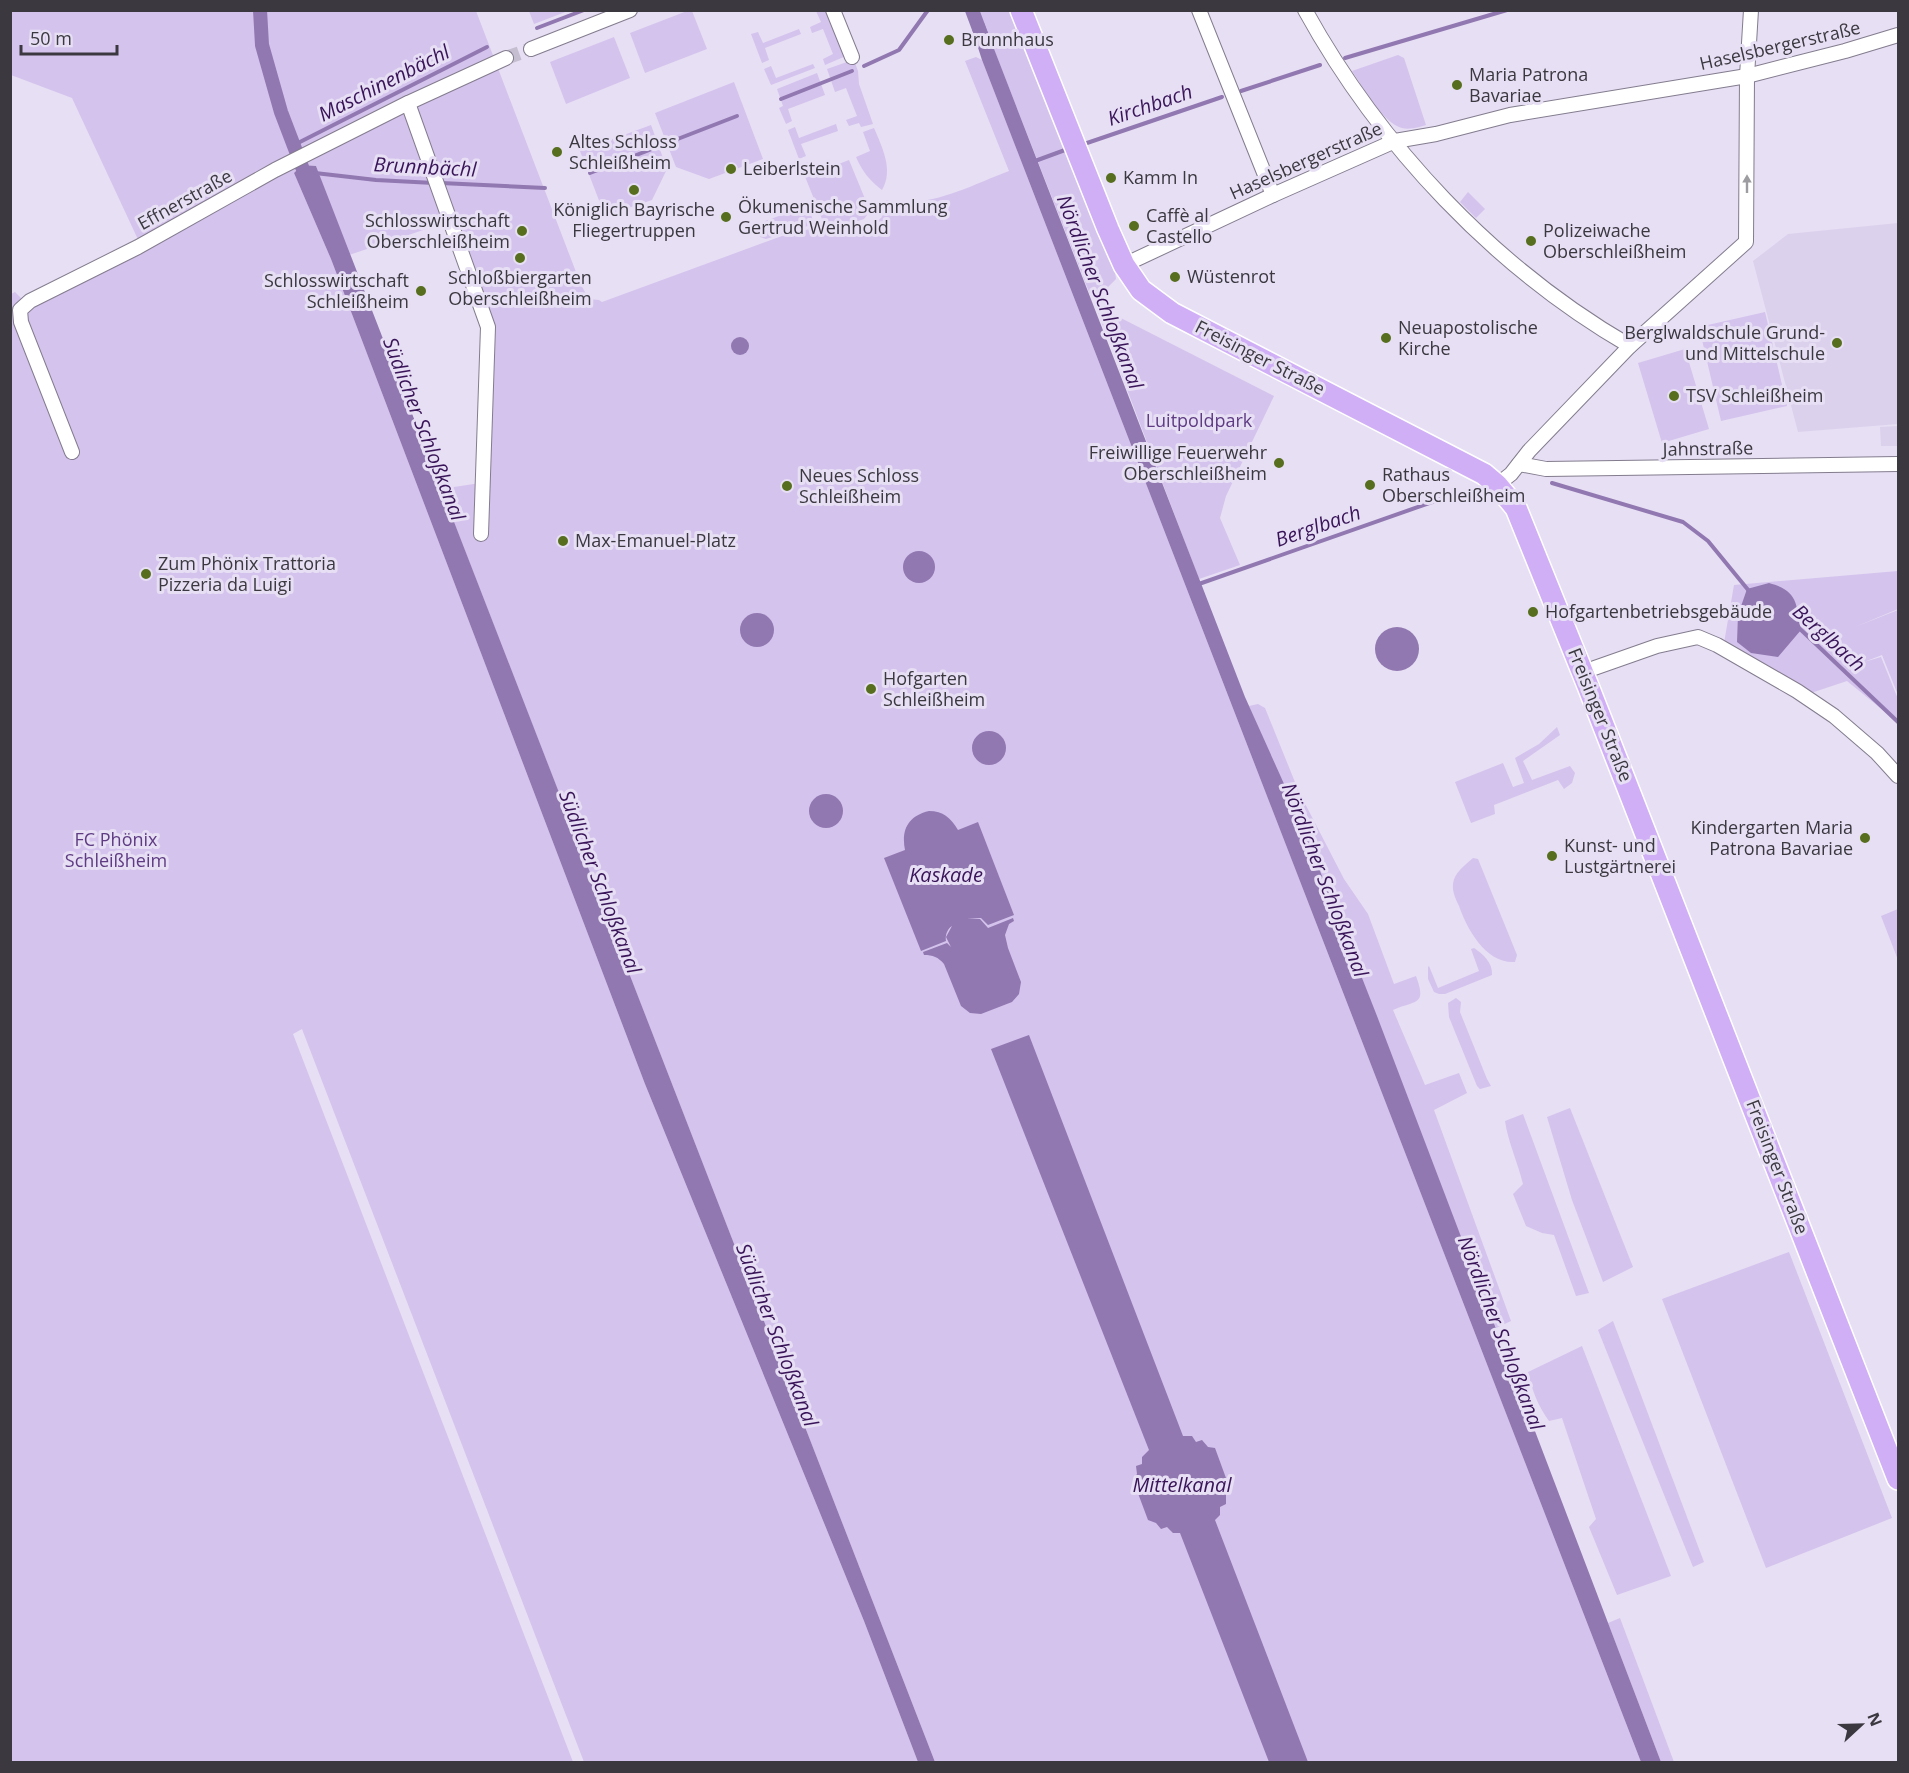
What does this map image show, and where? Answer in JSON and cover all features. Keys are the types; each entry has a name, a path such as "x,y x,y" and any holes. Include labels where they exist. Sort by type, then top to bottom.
{"main road":[{"name":"Freisinger Straße","path":"1021,10 1108,229 1124,265 1141,290 1172,313 1484,474 1497,485 1516,508 1583,672 1899,1479"}],"street":[{"path":"531,49 630,10"},
{"path":"833,10 852,57"},
{"path":"1199,10 1273,195"},
{"path":"1305,10 1350,84 1444,201 1497,251 1587,320 1630,346"},
{"path":"1497,485 1630,346 1746,242 1747,76 1751,10"},
{"name":"Haselsbergerstraße","path":"1124,265 1395,141 1436,134 1521,113 1747,76 1899,35"},
{"name":"Effnerstraße","path":"72,452 21,322 20,310 30,301 138,247 287,164 408,103 506,58"},
{"path":"408,103 488,327 481,534"},
{"name":"Jahnstraße","path":"1519,464 1535,468 1899,464"},
{"path":"1583,672 1657,646 1698,637 1717,645 1797,691 1834,716 1877,753 1899,776"}],"shaded area":[{"name":"Berglwaldschule Grund- und Mittelschule","path":"1898,223 1898,424 1798,432 1753,261 1788,234"},
{"path":"1898,426 1898,446 1881,446 1880,427"}],"green space":[{"name":"FC Phönix Schleißheim","path":"11,11 476,11 581,285 589,299 602,302 782,236 818,227 874,224 882,217 879,206 887,200 903,202 934,199 1009,171 965,61 976,57 982,60 1641,1762 935,1762 441,489 480,483 483,325 444,223 349,255 316,166 302,165 294,173 331,259 645,1084 864,1621 918,1762 584,1762 302,1029 293,1034 573,1762 11,1762 11,294 15,292 30,307 142,248 72,98 11,75"},
{"path":"529,11 568,11 534,24"},
{"path":"692,11 707,49 645,73 630,33"},
{"path":"816,11 827,11 846,56 825,65 823,59 833,54 823,29 812,33 810,27 821,22"},
{"path":"972,11 1011,11 1026,43 1114,264 1116,279 1107,288 1091,297 984,24 978,26"},
{"path":"799,29 801,34 765,48 769,60 762,63 751,34 758,32 763,43"},
{"path":"614,37 630,78 566,104 550,62"},
{"path":"1398,55 1404,58 1426,125 1408,129 1388,120 1374,104 1352,71"},
{"path":"847,62 855,63 859,84 873,124 861,127 859,123 849,126 846,120 857,116 846,88 835,92 827,69"},
{"path":"813,64 815,68 771,85 764,69 771,66 776,78"},
{"path":"817,73 825,95 788,109 792,121 786,124 779,108 783,106 777,89"},
{"path":"734,82 763,159 709,179 676,167 655,113"},
{"path":"836,124 838,131 801,144 806,156 799,159 788,130 795,127 799,138"},
{"path":"651,125 667,169 652,200 605,216 580,151"},
{"path":"874,128 887,167 882,190 867,175 856,157 870,151 863,132"},
{"path":"849,160 870,211 864,219 858,221 824,224 800,164 808,162 813,174"},
{"path":"1468,192 1485,209 1476,218 1460,202"},
{"path":"808,205 814,224 766,239 760,237 755,225 792,211 797,214 800,208"},
{"name":"Luitpoldpark","path":"1104,311 1274,396 1226,496 1220,518 1240,565 1199,579 1098,313"},
{"path":"1765,312 1787,406 1721,421 1699,327"},
{"name":"TSV Schleißheim","path":"1685,349 1709,429 1662,443 1638,363"},
{"path":"1898,571 1898,609 1855,627 1898,610 1898,695 1882,655 1864,662 1881,657 1898,699 1898,719 1895,720 1847,681 1802,696 1724,643 1734,585"},
{"path":"1258,704 1265,708 1299,792 1344,879 1368,914 1394,984 1416,976 1420,997 1413,1003 1393,1010 1425,1085 1459,1073 1467,1093 1434,1110 1511,1321 1496,1328 1249,706"},
{"path":"1557,727 1560,735 1523,761 1532,780 1570,766 1575,773 1572,783 1564,789 1558,780 1494,805 1495,814 1471,823 1455,782 1503,763 1513,787 1524,783 1515,758 1539,744"},
{"path":"1473,858 1478,859 1517,955 1515,962 1495,957 1479,943 1467,925 1456,898 1453,887 1455,876"},
{"path":"1898,909 1898,960 1881,916"},
{"path":"1474,948 1489,963 1492,975 1445,994 1434,992 1428,979 1428,967 1438,988 1479,971 1471,949"},
{"path":"1456,998 1461,1002 1460,1012 1491,1086 1480,1089 1477,1086 1449,1017 1448,1003"},
{"path":"1570,1108 1633,1267 1603,1282 1572,1200 1547,1117"},
{"path":"1523,1114 1589,1293 1576,1296 1554,1235 1526,1226 1513,1194 1523,1184 1505,1121"},
{"path":"1789,1252 1892,1518 1766,1568 1662,1299"},
{"path":"1613,1321 1704,1562 1693,1567 1598,1330"},
{"path":"1582,1346 1671,1576 1617,1595 1589,1527 1596,1519 1562,1418 1549,1421 1536,1398 1528,1372"},
{"path":"1620,1618 1674,1762 1661,1762 1608,1623"}],"water":[{"path":"984,23 1245,697 1298,815 1377,1016 1661,1762 1641,1762 982,60 972,29"},
{"path":"302,165 316,166 935,1762 918,1762 864,1621 645,1084 331,259 294,173"},
{"path":"740,337 746,340 749,346 746,352 740,355 734,352 731,346 734,340"},
{"path":"919,551 931,555 935,567 931,579 919,583 907,579 903,567 907,555"},
{"path":"1769,583 1791,594 1796,605 1801,630 1778,657 1751,653 1737,642 1738,615 1747,589"},
{"path":"757,613 769,618 774,630 769,642 757,647 745,642 740,630 745,618"},
{"path":"1397,627 1413,633 1419,649 1413,665 1397,671 1381,665 1375,649 1381,633"},
{"path":"989,731 1001,736 1006,748 1001,760 989,765 977,760 972,748 977,736"},
{"path":"826,794 838,799 843,811 838,823 826,828 814,823 809,811 814,799"},
{"name":"Kaskade","path":"938,812 946,816 958,830 978,822 1014,915 988,925 981,918 967,918 980,919 988,928 1013,918 1014,921 1009,924 1005,935 1021,982 1019,994 1012,1002 981,1014 970,1013 961,1006 944,964 935,957 924,955 923,952 947,943 951,947 946,937 946,941 921,951 884,858 905,850 905,830 911,820 922,813"},
{"name":"Mittelkanal","path":"1029,1035 1183,1436 1192,1436 1196,1442 1202,1440 1208,1447 1215,1448 1230,1489 1226,1495 1226,1504 1220,1507 1220,1515 1215,1520 1308,1762 1269,1762 1180,1533 1173,1533 1167,1527 1161,1529 1156,1523 1148,1520 1133,1480 1137,1474 1136,1466 1142,1464 1142,1457 1149,1450 991,1049"}],"waterway":[{"name":"Südlicher Schloßkanal","path":"260,10 262,45 281,112 302,167"},
{"name":"Maschinenbächl","path":"537,28 584,10"},
{"name":"Brunnbächl","path":"864,66 899,50 928,10"},
{"name":"Nördlicher Schloßkanal","path":"972,10 984,42"},
{"name":"Kirchbach","path":"1345,58 1507,10"},
{"name":"Maschinenbächl","path":"294,145 487,47"},
{"name":"Kirchbach","path":"1241,91 1320,65"},
{"name":"Brunnbächl","path":"781,99 852,71"},
{"name":"Kirchbach","path":"1087,143 1222,97"},
{"name":"Brunnbächl","path":"590,173 737,116"},
{"name":"Kirchbach","path":"1035,161 1065,150"},
{"name":"Brunnbächl","path":"315,173 376,180 434,183"},
{"name":"Brunnbächl","path":"441,183 545,188"},
{"name":"Berglbach","path":"1552,483 1683,522 1708,541 1749,591"},
{"name":"Berglbach","path":"1196,585 1455,494"},
{"name":"Berglbach","path":"1799,628 1898,722"}],"tunnel":[{"path":"506,58 531,49"}],"place":[{"name":"Brunnhaus","path":"949,40"},
{"name":"Maria Patrona Bavariae","path":"1457,85"},
{"name":"Altes Schloss Schleißheim","path":"557,152"},
{"name":"Leiberlstein","path":"731,169"},
{"name":"Kamm In","path":"1111,178"},
{"name":"Königlich Bayrische Fliegertruppen","path":"634,190"},
{"name":"Ökumenische Sammlung Gertrud Weinhold","path":"726,217"},
{"name":"Caffè al Castello","path":"1134,226"},
{"name":"Schlosswirtschaft Oberschleißheim","path":"522,231"},
{"name":"Polizeiwache Oberschleißheim","path":"1531,241"},
{"name":"Schloßbiergarten Oberschleißheim","path":"520,258"},
{"name":"Wüstenrot","path":"1175,277"},
{"name":"Schlosswirtschaft Schleißheim","path":"421,291"},
{"name":"Neuapostolische Kirche","path":"1386,338"},
{"name":"Berglwaldschule Grund- und Mittelschule","path":"1837,343"},
{"name":"TSV Schleißheim","path":"1674,396"},
{"name":"Freiwillige Feuerwehr Oberschleißheim","path":"1279,463"},
{"name":"Rathaus Oberschleißheim","path":"1370,485"},
{"name":"Neues Schloss Schleißheim","path":"787,486"},
{"name":"Max-Emanuel-Platz","path":"563,541"},
{"name":"Zum Phönix Trattoria Pizzeria da Luigi","path":"146,574"},
{"name":"Hofgartenbetriebsgebäude","path":"1533,612"},
{"name":"Hofgarten Schleißheim","path":"871,689"},
{"name":"Kindergarten Maria Patrona Bavariae","path":"1865,838"},
{"name":"Kunst- und Lustgärtnerei","path":"1552,856"}]}
